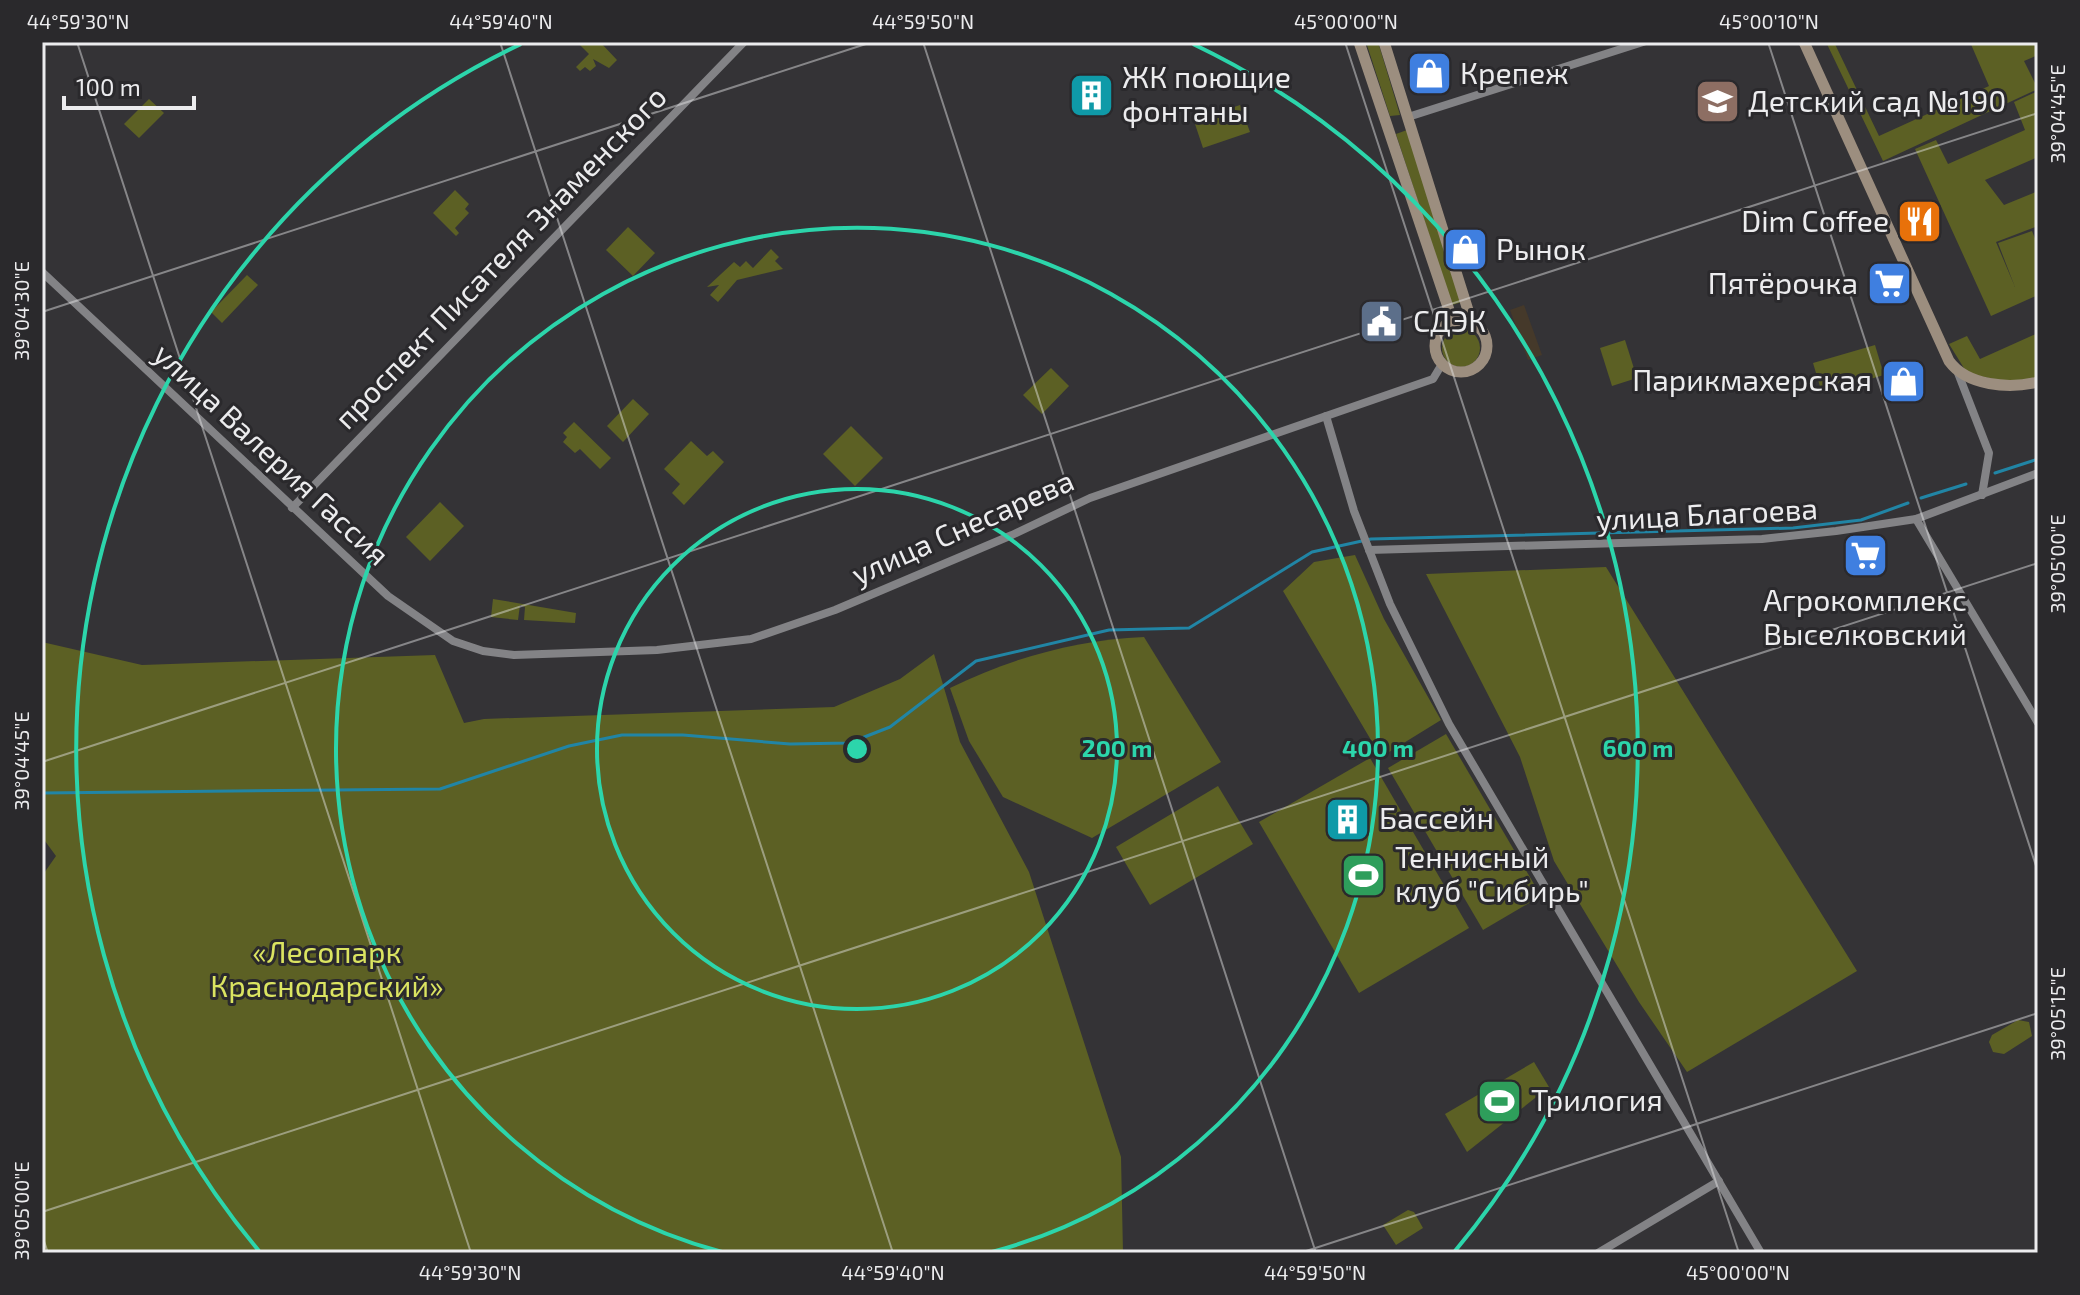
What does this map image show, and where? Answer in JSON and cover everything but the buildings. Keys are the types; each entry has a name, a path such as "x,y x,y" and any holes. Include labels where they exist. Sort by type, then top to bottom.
{"street":[{"name":"проспект Писателя Знаменского","path":"292,508 744,42"},
{"path":"1359,42 1449,310 1447,324"},
{"path":"1384,42 1472,323 1486,340 1482,362 1462,372 1442,364 1435,346 1438,333 1447,324 1460,320 1472,323"},
{"path":"1385,119 1408,118 1643,42"},
{"path":"1804,42 1941,345 1958,373 1989,453 1982,492"},
{"path":"1389,134 1408,118"},
{"name":"улица Валерия Гассия","path":"42,272 292,508 400,605 453,641 483,651"},
{"name":"улица Снесарева","path":"483,651 514,655 657,650 722,645 770,634 970,553 1090,498 1433,379 1442,364"},
{"path":"1958,373 2001,384 2038,382"},
{"path":"1326,416 1327,430 1390,604 1449,724 1633,1031 1761,1253"},
{"name":"улица Благоева","path":"1368,547 1762,539 1916,519 2038,473"},
{"path":"1916,519 2038,723"},
{"path":"1598,1253 1719,1181"}],"shaded area":[{"path":"1524,305 1542,355 1528,360 1510,310"}],"green space":[{"path":"577,42 600,42 617,60 609,68 593,59 596,66 590,71 585,67 580,71 576,67 589,54"},
{"path":"1366,42 1378,42 1400,115 1390,116"},
{"path":"1826,42 1834,42 1879,136 1989,86 1970,42 2038,42 2038,55 2024,61 2038,89 1883,161"},
{"path":"2038,91 2038,157 1985,180 2004,205 2038,191 2038,226 1996,242 2015,287 1998,243 2032,231 2038,246 2038,295 1991,316 1915,149 1936,140 1948,164 2025,130 2014,102"},
{"path":"149,99 164,113 139,138 124,124"},
{"path":"1240,105 1250,132 1203,148 1194,121"},
{"path":"1407,130 1462,302 1452,305 1396,134"},
{"path":"455,190 469,204 465,209 469,213 455,228 459,233 456,236 433,213"},
{"path":"628,227 655,253 633,276 606,250"},
{"path":"771,249 779,257 775,261 783,269 737,280 718,302 710,295 719,285 707,287 734,262 740,267 746,261 753,268"},
{"path":"247,275 258,285 222,323 211,312"},
{"path":"1461,329 1474,335 1480,348 1474,361 1461,367 1448,361 1442,348 1448,335"},
{"path":"2038,333 2038,379 2014,384 1967,373 1949,344 1967,336 1980,359"},
{"path":"1625,340 1637,378 1612,386 1600,348"},
{"path":"1875,345 1884,375 1822,393 1813,363"},
{"path":"1051,368 1069,386 1042,414 1023,395"},
{"path":"633,399 649,414 623,442 607,426"},
{"path":"574,422 611,458 600,469 580,449 575,453 563,442 567,437 563,433"},
{"path":"851,426 883,458 855,486 823,454"},
{"path":"691,441 707,456 713,451 724,462 684,505 672,493 680,484 664,469"},
{"path":"440,502 464,526 430,561 406,537"},
{"path":"1355,555 1384,619 1441,720 1381,757 1283,591 1314,562"},
{"path":"1606,567 1857,971 1687,1072 1639,1002 1554,861 1520,757 1426,574"},
{"path":"493,599 576,613 575,623 524,620 525,607 520,605 518,620 491,617"},
{"path":"1144,637 1221,762 1092,838 1003,797 969,741 950,688 1044,652 1094,642"},
{"name":"«Лесопарк Краснодарский»","path":"42,642 142,665 435,655 464,723 484,719 834,707 900,679 934,654 960,742 1029,872 1121,1157 1123,1253 42,1253 42,876 56,856 42,837"},
{"path":"1446,734 1541,896 1483,930 1388,768"},
{"name":"Теннисный клуб \"Сибирь\"","path":"1370,758 1469,928 1359,993 1259,822"},
{"path":"1218,786 1253,844 1150,905 1116,847"},
{"path":"2018,1020 2029,1022 2032,1036 2004,1054 1993,1052 1989,1042 1992,1035"},
{"name":"Трилогия","path":"1534,1062 1549,1087 1467,1152 1445,1114"},
{"path":"1408,1210 1414,1212 1423,1228 1396,1245 1383,1225"}],"waterway":[{"path":"1995,473 2038,459"},
{"path":"1921,498 1966,484"},
{"path":"42,793 440,789 569,746 622,735 683,735 790,744 849,743 890,727 976,661 1109,630 1189,628 1312,552 1371,539 1793,528 1861,520 1908,503"}],"place":[{"name":"Крепеж","path":"1429,74"},
{"name":"ЖК поющие фонтаны","path":"1091,95"},
{"name":"Детский сад №190","path":"1717,102"},
{"name":"Dim Coffee","path":"1920,222"},
{"name":"Рынок","path":"1465,250"},
{"name":"Пятёрочка","path":"1889,284"},
{"name":"СДЭК","path":"1382,322"},
{"name":"Парикмахерская","path":"1903,381"},
{"name":"Агрокомплекс Выселковский","path":"1865,555"},
{"name":"Бассейн","path":"1348,819"},
{"name":"Теннисный клуб \"Сибирь\"","path":"1364,875"},
{"name":"Трилогия","path":"1500,1101"}]}
